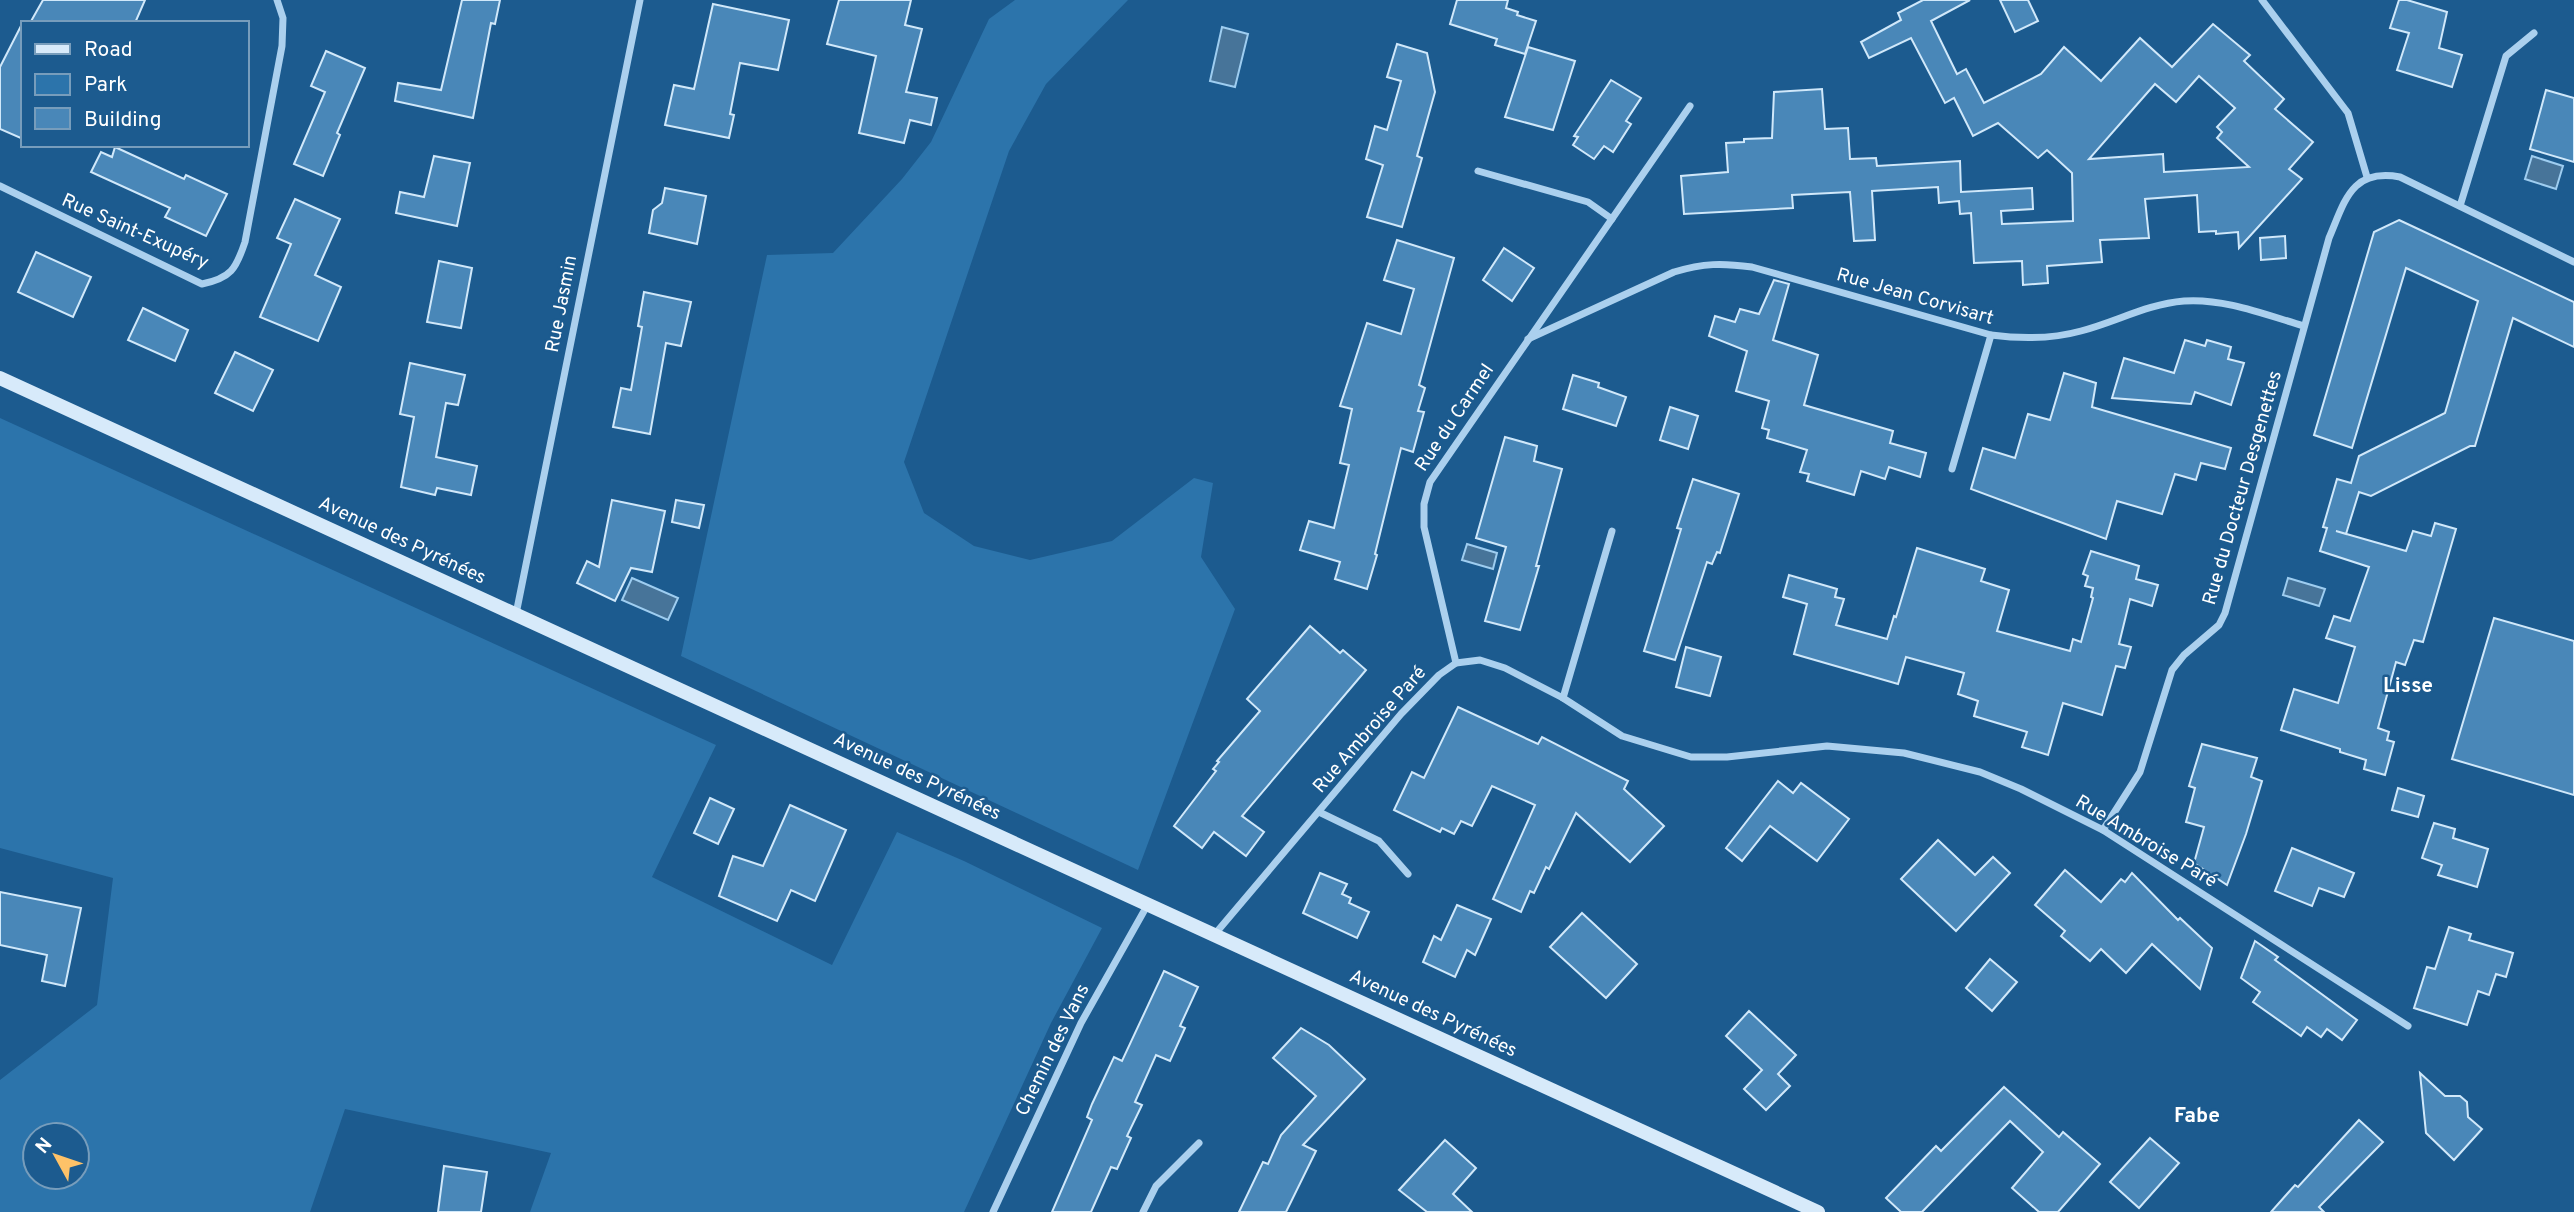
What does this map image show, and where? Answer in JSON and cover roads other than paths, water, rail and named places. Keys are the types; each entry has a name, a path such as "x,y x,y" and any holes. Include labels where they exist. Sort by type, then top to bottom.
{"main road":[{"name":"Avenue des Pyrénées","path":"0,377 1818,1212"}],"street":[{"name":"Rue Saint-Exupéry","path":"0,186 202,284 219,281 237,267 245,242 282,46 283,18 277,0"},
{"name":"Rue Jasmin","path":"516,614 640,0"},
{"path":"2262,0 2348,113 2367,177 2381,174 2400,177 2574,262"},
{"path":"2460,206 2506,56 2535,33"},
{"name":"Rue du Carmel","path":"1456,663 1424,527 1424,504 1430,482 1690,106"},
{"path":"1478,171 1588,202 1612,219"},
{"name":"Rue du Docteur Desgenettes","path":"2103,830 2140,772 2172,670 2184,655 2219,625 2225,613 2334,226 2352,188 2367,177"},
{"name":"Rue Jean Corvisart","path":"1528,339 1674,272 1696,265 1718,263 1752,267 1991,335 2033,338 2059,336 2084,331 2137,311 2184,301 2223,304 2304,326"},
{"path":"1952,469 1991,335"},
{"path":"1563,698 1612,531"},
{"name":"Rue Ambroise Paré","path":"1214,935 1401,715 1439,675 1456,663 1480,660 1505,668 1563,698 1622,736 1691,757 1727,757 1827,746 1904,753 1949,763 2021,789 2103,830 2408,1026"},
{"name":"Rue Ambroise Paré","path":"1319,813 1379,841 1408,874"},
{"name":"Chemin des Vans","path":"993,1212 1081,1023 1148,905"},
{"path":"1143,1212 1156,1186 1199,1143"}],"district":[{"name":"Lisse","path":"2408,686"},
{"name":"Fabe","path":"2197,1116"}]}
